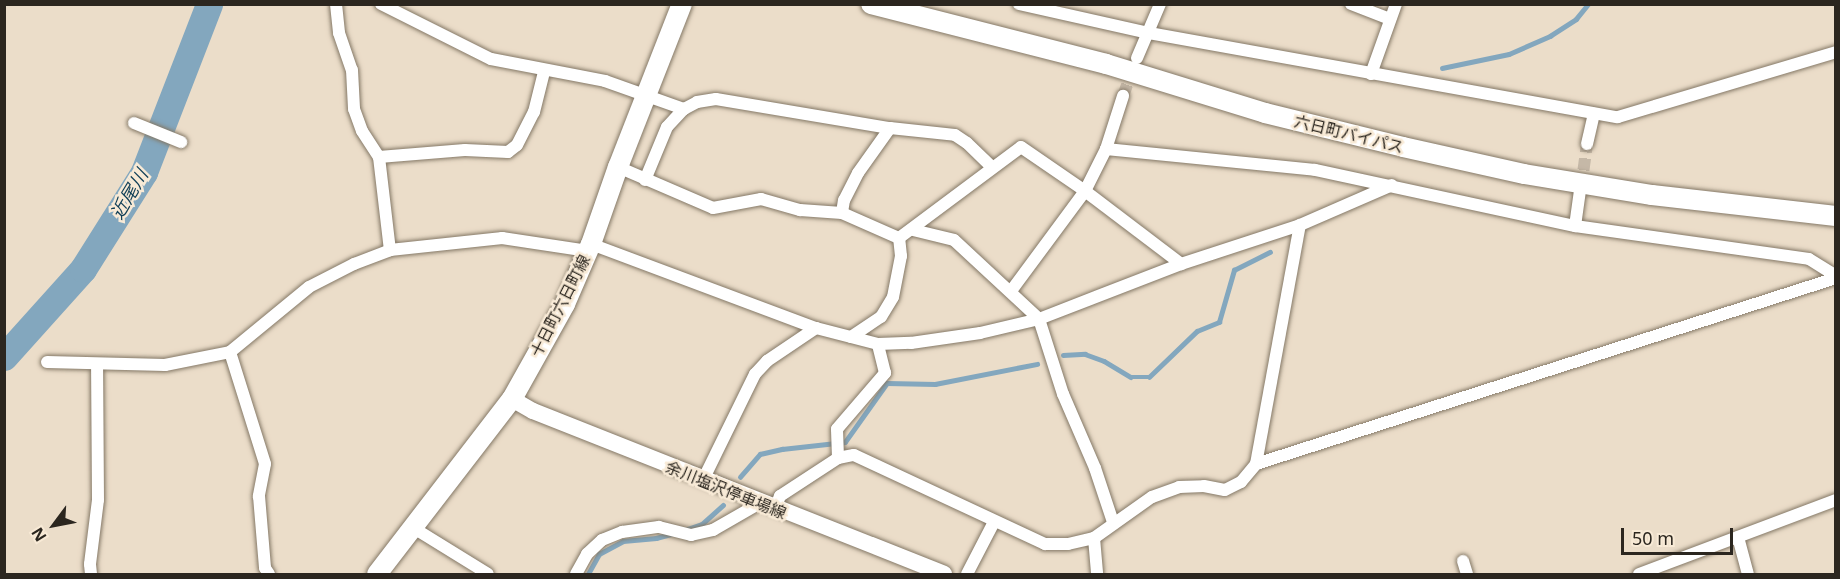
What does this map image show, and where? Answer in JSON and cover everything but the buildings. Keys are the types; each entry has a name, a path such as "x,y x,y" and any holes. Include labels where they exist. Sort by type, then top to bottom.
{"main road":[{"name":"十日町六日町線","path":"377,574 512,399 565,304 590,248 618,167 682,4"},
{"name":"六日町バイパス","path":"872,4 1106,64 1265,113 1524,174 1652,195 1836,216"},
{"name":"余川塩沢停車場線","path":"512,399 532,411 944,574"}],"street":[{"path":"336,4 339,33 351,70 354,109 362,131 379,157 390,250"},
{"path":"381,4 490,59 544,72 605,81 684,109"},
{"path":"1019,4 1149,33 1618,117 1836,52"},
{"path":"1137,58 1160,4"},
{"path":"1351,4 1390,19"},
{"path":"1371,74 1395,4"},
{"path":"379,157 465,150 508,152 517,145 534,112 544,72"},
{"path":"1011,291 1085,191 1106,149 1123,96"},
{"path":"645,180 666,127 684,109 697,102 716,99 890,128 955,135 992,167"},
{"path":"1587,144 1594,114"},
{"path":"134,123 181,142"},
{"path":"842,213 844,200 858,172 890,128"},
{"path":"899,238 913,230 992,167 1021,147 1085,191 1181,264"},
{"path":"1106,149 1315,170 1575,226 1809,259 1836,277"},
{"path":"618,167 713,208 761,199 800,210 842,213 899,238"},
{"path":"47,362 165,365 230,352 309,287 354,264 390,250 502,238 590,248 816,328 878,344 911,343 980,333 1039,320 1181,264 1300,225 1392,185"},
{"path":"1575,226 1580,192"},
{"path":"576,574 587,554 602,540 622,532 659,527 691,536 713,530 768,506 838,458 854,455 1045,544 1068,544 1095,538 1113,522 1152,497 1179,487 1204,486 1225,490 1241,482 1256,464 1300,225"},
{"path":"913,230 954,240 1011,291 1039,320 1063,394 1095,468 1113,522"},
{"path":"851,337 881,317 893,297 901,256 899,238"},
{"path":"1256,464 1836,277"},
{"path":"703,480 755,374 767,361 816,328"},
{"path":"838,458 837,429 885,374 878,344"},
{"path":"230,352 265,464 259,496 265,568 269,574"},
{"path":"91,574 90,564 98,500 97,365"},
{"path":"1639,574 1836,500"},
{"path":"967,574 994,522"},
{"path":"412,526 488,574"},
{"path":"1738,537 1748,574"},
{"path":"1095,538 1097,574"},
{"path":"1463,561 1467,574"}],"waterway":[{"name":"近尾川","path":"4,357 83,269 144,172 209,4"},
{"path":"1442,68 1509,54 1550,36 1576,19 1588,4"},
{"path":"1063,355 1085,354 1104,361 1131,377 1149,377 1197,331 1219,322 1234,270 1270,252"},
{"path":"740,477 760,454 782,449 845,442 887,383 935,384 1037,364"},
{"path":"685,530 702,524 723,505"},
{"path":"588,574 599,554 623,541 671,534"}],"tunnel":[{"path":"1123,96 1134,66"},
{"path":"1581,188 1587,144"}]}
